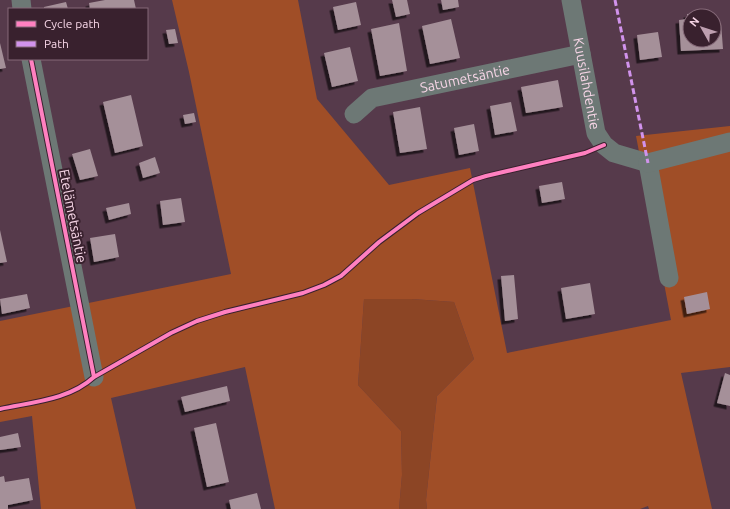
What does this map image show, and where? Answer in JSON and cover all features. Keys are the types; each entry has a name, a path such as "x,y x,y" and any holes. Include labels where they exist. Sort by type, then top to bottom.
{"street":[{"name":"Kuusilahdentie","path":"571,0 596,133 604,144 614,153 648,163"},
{"name":"Satumetsäntie","path":"354,114 372,98 581,54"},
{"name":"Etelämetsäntie","path":"31,60 94,377"},
{"path":"669,278 648,163 730,142"}],"shaded area":[{"path":"172,0 298,0 317,99 389,185 470,168 507,353 671,320 636,136 730,126 730,367 681,373 712,509 649,509 648,506 640,509 427,509 426,500 437,396 474,359 454,302 412,299 364,299 358,385 401,431 402,475 399,509 275,509 245,367 111,398 136,509 41,509 32,416 0,422 0,321 231,274 189,72"},
{"path":"364,299 412,299 454,302 474,359 437,396 426,500 427,509 399,509 402,475 401,431 358,385"}],"building":[{"path":"105,0 134,0 136,8 90,8 89,3"},
{"path":"392,0 407,0 410,14 396,17"},
{"path":"441,0 458,0 459,7 443,10"},
{"path":"66,2 68,8 44,8"},
{"path":"356,2 361,25 338,30 333,7"},
{"path":"451,19 460,58 430,64 422,26"},
{"path":"679,20 682,20 682,48 722,48 722,36 723,49 681,51"},
{"path":"399,23 407,71 380,76 371,29"},
{"path":"175,29 178,43 169,44 166,30"},
{"path":"658,32 662,57 640,60 637,35"},
{"path":"0,43 6,68 0,69"},
{"path":"350,47 358,81 332,87 324,53"},
{"path":"558,80 563,107 526,113 521,87"},
{"path":"131,95 143,146 115,153 103,102"},
{"path":"511,102 517,131 495,135 490,106"},
{"path":"420,107 427,149 400,153 393,112"},
{"path":"194,113 196,122 185,124 183,115"},
{"path":"474,124 479,151 459,155 454,128"},
{"path":"90,149 98,176 80,180 72,154"},
{"path":"155,157 160,173 143,178 139,163"},
{"path":"562,182 565,199 542,203 539,186"},
{"path":"181,198 185,222 163,225 160,201"},
{"path":"129,203 131,214 109,220 106,208"},
{"path":"0,230 7,262 0,263"},
{"path":"115,234 119,257 94,262 90,238"},
{"path":"514,275 518,319 505,321 501,276"},
{"path":"590,283 595,314 566,319 561,288"},
{"path":"707,292 710,309 687,314 684,297"},
{"path":"27,294 30,308 2,314 0,299"},
{"path":"725,373 730,375 730,406 717,403"},
{"path":"227,386 230,401 185,412 181,397"},
{"path":"216,423 229,482 207,487 194,428"},
{"path":"18,433 21,447 0,450 0,437"},
{"path":"4,476 5,482 29,478 33,500 8,505 8,509 0,509 0,477"},
{"path":"257,493 261,509 231,509 229,500"}],"marked path":[{"path":"615,0 648,163"}],"cycle path":[{"path":"31,60 94,377"},
{"path":"0,409 50,399 73,391 94,377 171,333 197,321 225,312 303,293 324,285 341,276 379,242 418,213 473,180 585,153 604,145"}]}
